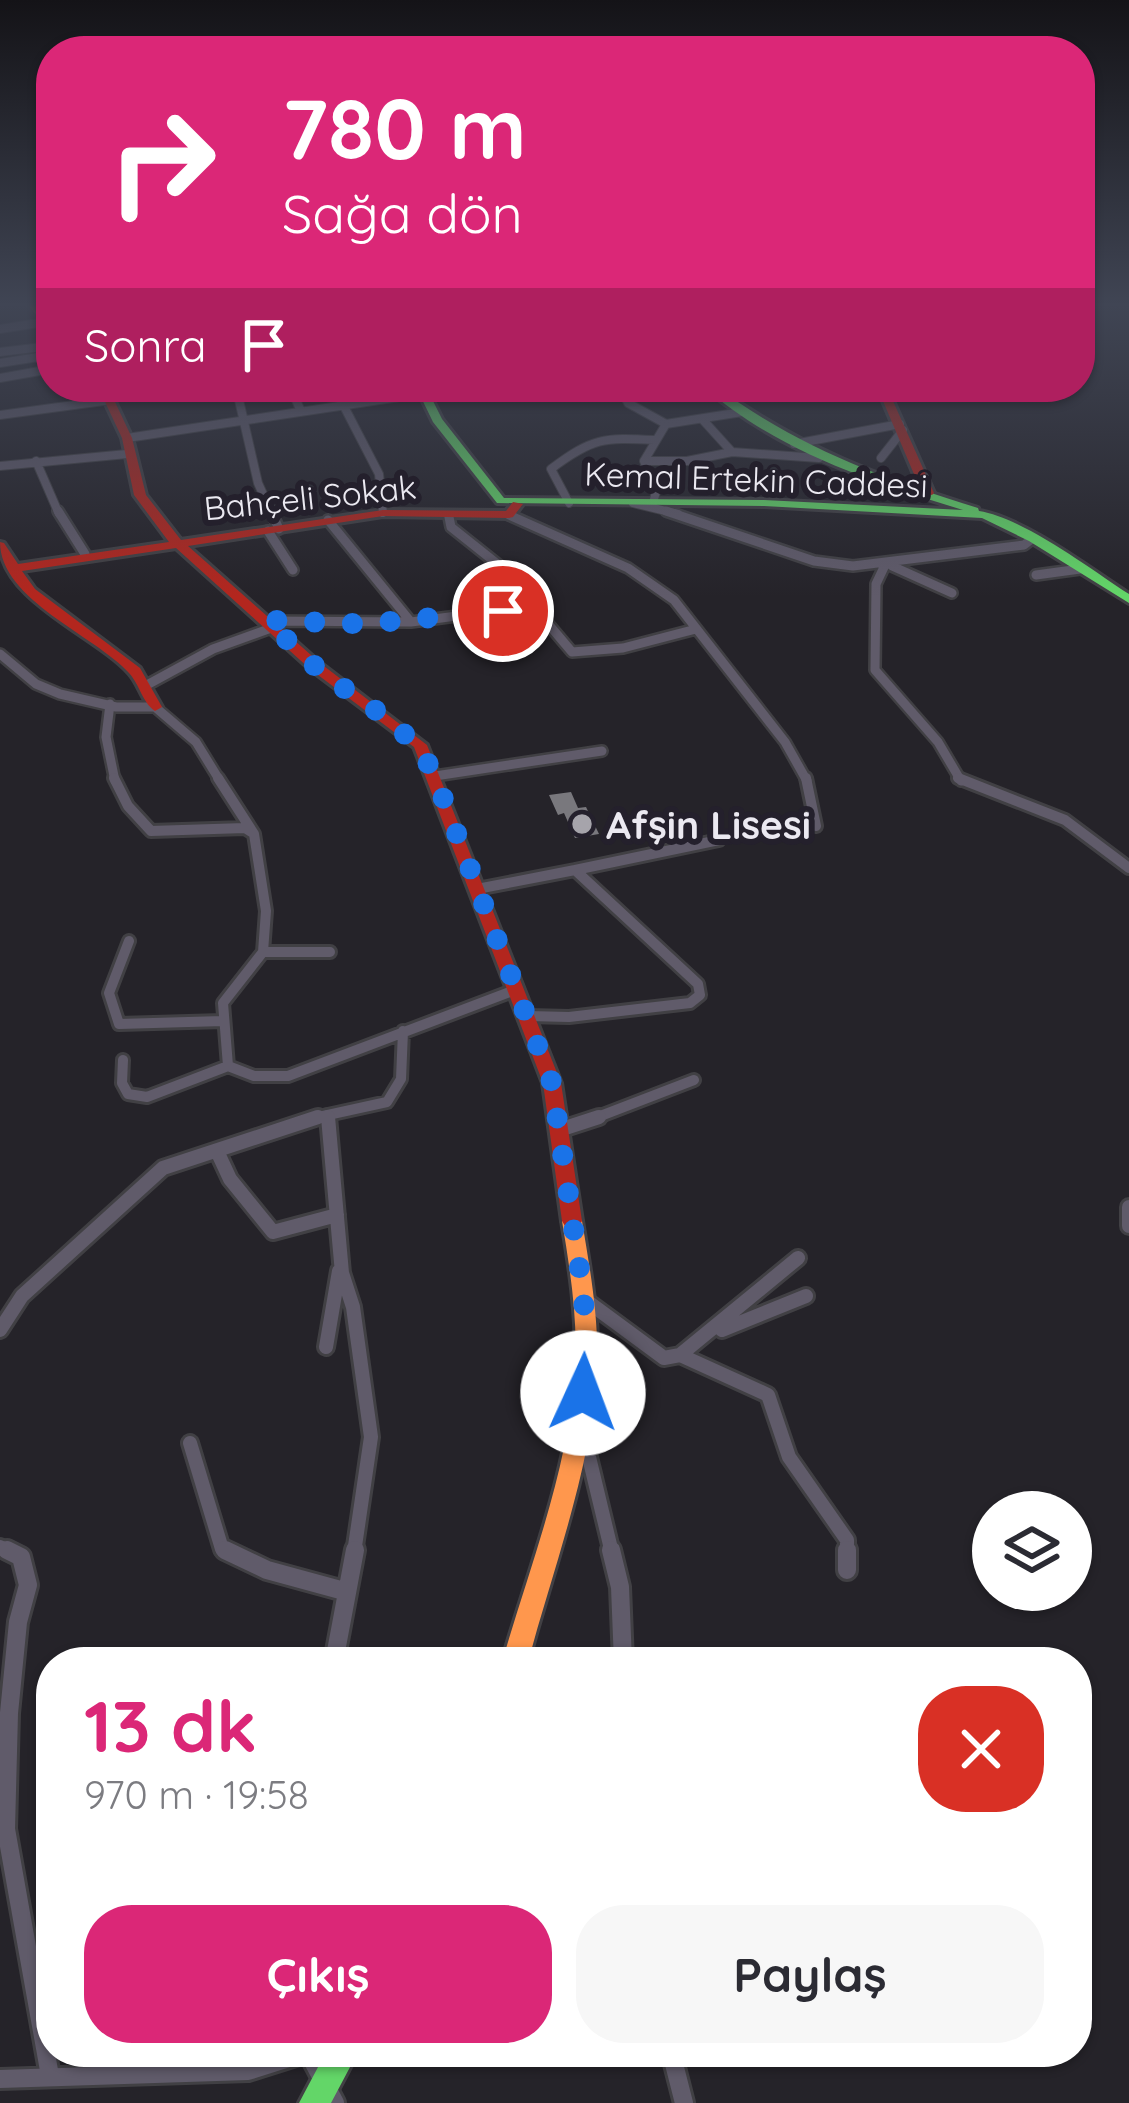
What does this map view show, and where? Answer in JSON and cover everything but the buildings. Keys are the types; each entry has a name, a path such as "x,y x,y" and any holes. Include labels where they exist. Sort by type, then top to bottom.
{"street":[{"path":"0,415 59,402"},
{"path":"113,402 140,495 175,541 315,666 397,723 420,745 552,1083 584,1299 586,1366 580,1419 519,1647"},
{"path":"240,402 258,483 273,530 293,570"},
{"path":"297,402 300,409"},
{"path":"341,402 380,474 383,513"},
{"path":"0,466 127,446 244,418 344,410 376,402"},
{"path":"427,402 433,422 483,471 502,501 544,534 575,540 666,592 792,748 814,790 817,826"},
{"path":"628,402 665,424 742,412"},
{"path":"729,402 842,470 984,514"},
{"path":"888,402 928,493"},
{"path":"703,420 731,452"},
{"path":"643,503 656,492 644,461 665,424"},
{"path":"794,443 902,427"},
{"path":"881,458 902,427"},
{"path":"569,502 551,469 577,445 595,437 654,440"},
{"path":"644,461 686,461 731,452 819,458"},
{"path":"36,461 63,522 85,554"},
{"name":"Kemal Ertekin Caddesi","path":"513,509 569,502 984,514 1033,538 1129,598"},
{"path":"643,503 814,561 888,565 1024,545 1033,538"},
{"name":"Bahçeli Sokak","path":"9,570 85,554 383,513 449,517 513,509"},
{"path":"449,517 451,527 520,582 533,606 572,652 623,649 696,629"},
{"path":"328,520 411,622"},
{"path":"0,546 9,570 47,609 122,660 145,686 155,707 196,742 254,834 266,911 262,952 223,1004 228,1066"},
{"path":"888,565 952,593"},
{"path":"888,565 876,584 875,670 938,742 951,771 976,791 1065,820 1129,868"},
{"path":"1036,575 1080,568"},
{"path":"145,686 270,624 411,622 533,606"},
{"path":"0,654 10,657 35,683 134,713 155,707"},
{"path":"110,704 104,752 139,823 151,831 245,828 254,834"},
{"path":"435,776 602,751"},
{"path":"477,889 719,840"},
{"path":"528,1016 562,1020 601,1016 690,1003 700,995 698,984 574,870"},
{"path":"129,941 109,993 119,1024 223,1022"},
{"path":"262,952 293,956 330,952"},
{"path":"123,1060 122,1083 128,1094 147,1097 228,1066 254,1076 287,1076 336,1062 403,1031 515,990"},
{"path":"3,1321 49,1270 163,1168 387,1102 401,1079 403,1031"},
{"path":"559,1130 646,1103 694,1079"},
{"path":"328,1116 341,1258 353,1307 371,1437 368,1486 336,1647"},
{"path":"217,1151 230,1179 273,1232 337,1215"},
{"path":"1129,1207 1129,1226"},
{"path":"326,1347 341,1258"},
{"path":"584,1299 664,1358 680,1355 710,1335 798,1258"},
{"path":"710,1335 806,1296"},
{"path":"680,1355 768,1396 789,1457 847,1540 847,1570"},
{"path":"580,1419 620,1587 622,1647"},
{"path":"190,1443 222,1550 267,1570 344,1591"},
{"path":"0,1547 21,1557 28,1585 18,1622 9,1713 6,1829 36,1997"},
{"path":"48,2067 50,2076"},
{"path":"0,2079 261,2067"},
{"path":"313,2067 324,2098"},
{"path":"324,2098 337,2067"},
{"path":"675,2067 684,2103"}],"traffic: fast":[{"path":"427,402 501,501 764,503 984,515 1033,538 1129,599"},
{"path":"730,402 774,431 836,462 974,510"},
{"path":"314,2103 334,2067"}],"traffic: slow":[{"path":"519,1647 568,1479 583,1404 586,1330 572,1221"}],"traffic: jam":[{"path":"110,402 127,438 140,495 175,541 315,666 420,745 552,1083 572,1221"},
{"path":"888,402 928,493"},
{"path":"17,568 383,513 509,515 517,504"},
{"path":"0,546 30,592 135,671 155,707"}],"place":[{"name":"Afşin Lisesi","path":"582,824"}],"route":[{"path":"503,611 362,624 267,620 315,666 397,723 420,745 434,774 552,1083 584,1299 583,1393"}]}
